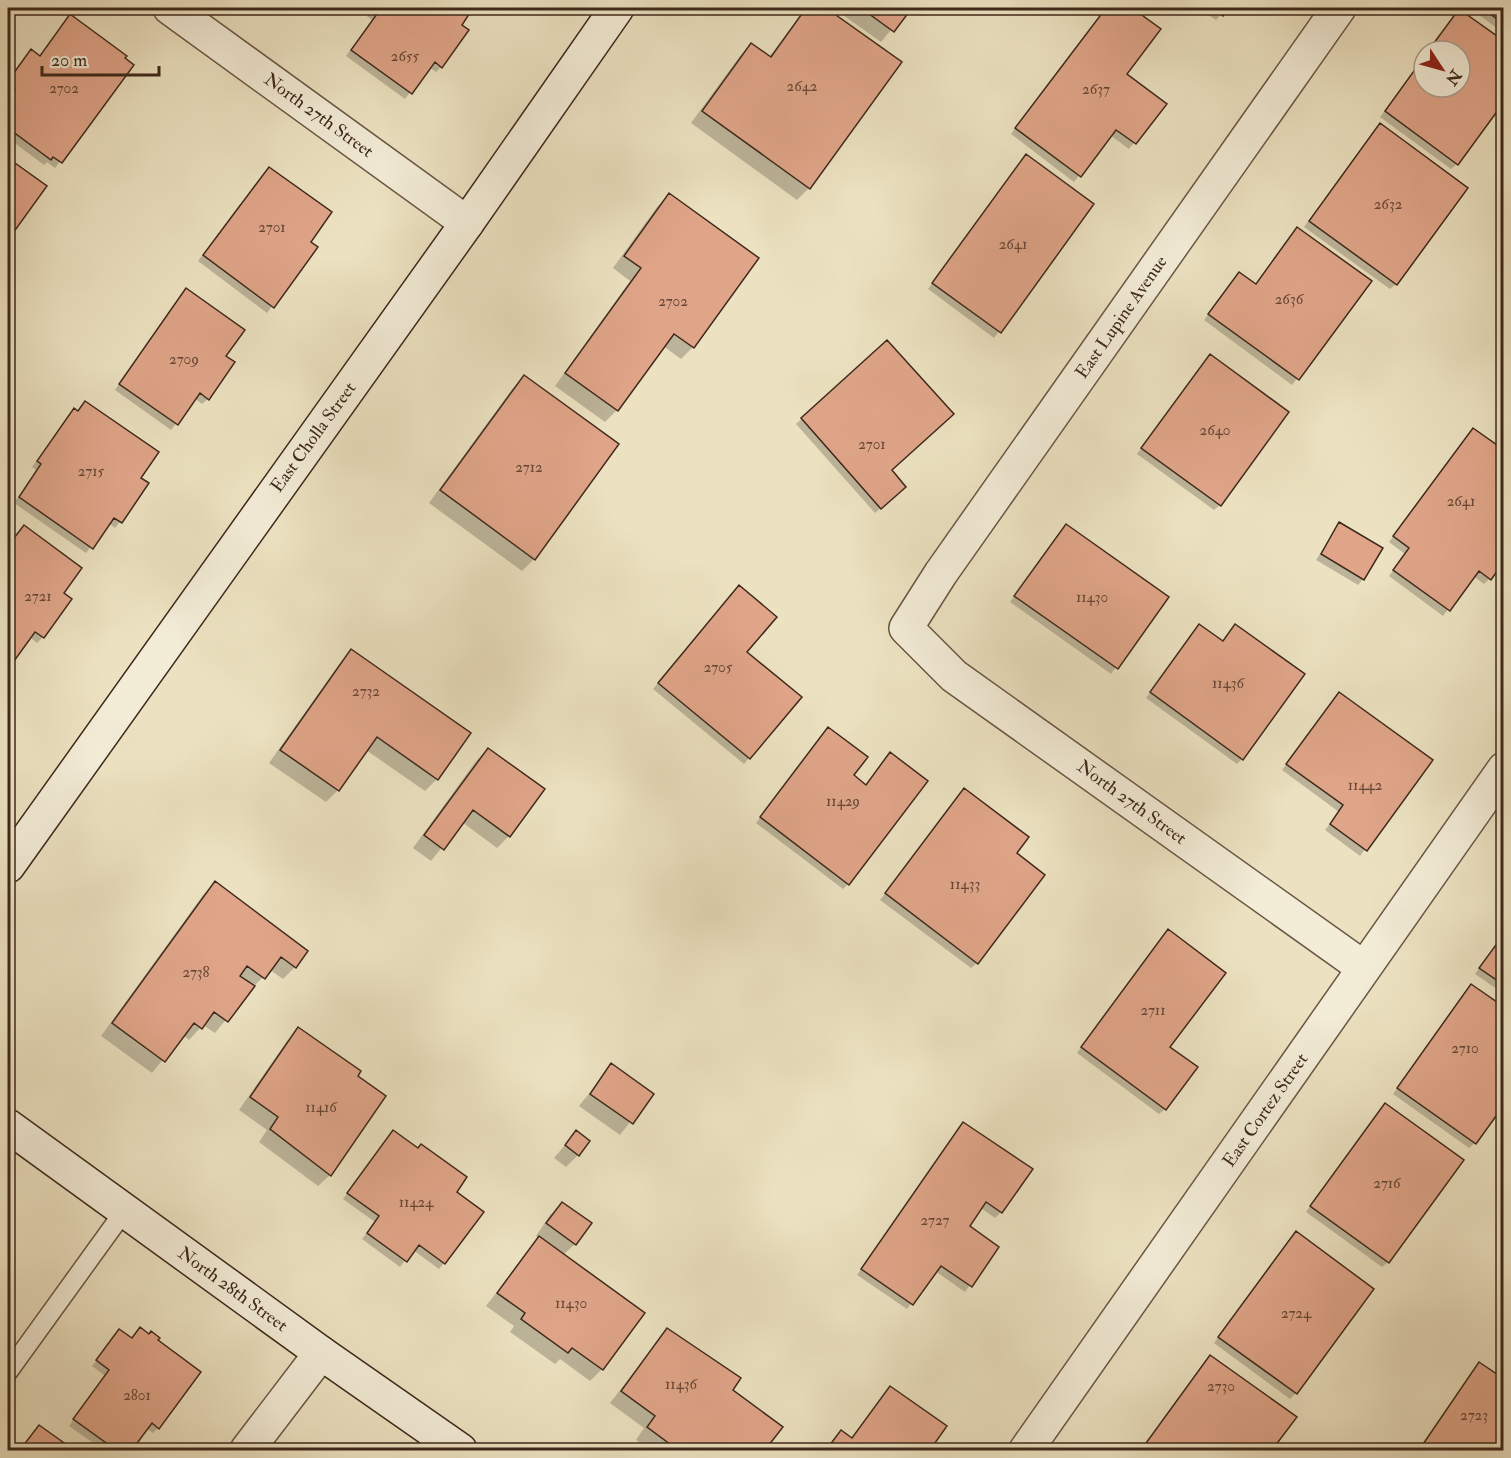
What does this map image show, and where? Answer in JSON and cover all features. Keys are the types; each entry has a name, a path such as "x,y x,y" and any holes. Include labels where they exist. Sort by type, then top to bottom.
{"street":[{"name":"North 27th Street","path":"170,8 467,223"},
{"name":"East Cholla Street","path":"8,866 467,223 617,8"},
{"name":"East Lupine Avenue","path":"906,628 941,573 1339,8"},
{"name":"North 27th Street","path":"906,628 954,676 1364,968"},
{"name":"East Cortez Street","path":"1026,1450 1503,769"},
{"name":"North 28th Street","path":"8,1126 321,1353 460,1450"},
{"path":"247,1450 321,1353"}],"lane":[{"path":"8,1372 125,1210"}],"building":[{"path":"368,8 473,8 462,25 469,30 442,68 435,62 412,94 351,50 377,14"},
{"path":"806,8 826,8 902,62 810,189 702,111 751,43 771,57"},
{"path":"861,8 912,8 894,32"},
{"path":"1106,8 1132,8 1161,29 1127,74 1167,104 1136,144 1116,130 1081,177 1015,128"},
{"path":"1212,8 1229,8 1223,16"},
{"path":"1482,8 1504,8 1504,24"},
{"path":"1459,9 1504,41 1504,102 1458,165 1385,111 1412,74 1412,99 1472,99 1472,39 1437,39"},
{"path":"70,14 127,56 125,58 134,65 62,163 53,157 51,160 8,128 8,100 15,90 8,85 8,81 31,49 40,56"},
{"path":"1380,123 1468,188 1397,285 1309,221"},
{"path":"1026,154 1094,204 1001,333 932,283"},
{"path":"8,158 47,186 8,240"},
{"path":"269,167 332,212 311,242 318,247 274,308 203,255"},
{"path":"669,193 759,258 694,348 674,334 618,411 565,373 641,268 624,256"},
{"path":"1297,227 1372,281 1299,380 1208,314 1239,272 1256,284"},
{"path":"186,288 245,330 226,356 235,362 209,400 200,393 178,425 119,384"},
{"path":"887,340 954,414 892,470 906,487 881,509 801,418"},
{"path":"1210,354 1289,412 1221,506 1141,448"},
{"path":"524,375 619,444 535,560 440,490"},
{"path":"85,401 159,452 141,478 149,483 122,523 114,518 93,549 19,497 41,464 37,461 74,408 78,411"},
{"path":"1473,428 1504,450 1504,561 1491,580 1479,571 1450,611 1393,570 1409,548 1393,536"},
{"path":"1339,522 1383,548 1364,580 1321,554"},
{"path":"1066,524 1169,597 1118,669 1014,596"},
{"path":"24,525 82,568 64,593 72,599 44,638 35,632 9,668 8,539 11,542"},
{"path":"739,585 777,617 747,652 802,697 750,759 658,683"},
{"path":"1199,624 1223,641 1235,624 1305,674 1243,760 1150,692"},
{"path":"351,649 471,733 438,780 377,737 339,791 280,750"},
{"path":"1339,692 1433,760 1367,851 1330,824 1343,805 1286,764"},
{"path":"828,727 868,757 854,775 866,785 890,752 928,781 849,885 760,817"},
{"path":"488,748 545,789 510,837 473,810 444,850 424,835"},
{"path":"964,788 1029,837 1017,853 1045,875 978,964 885,893"},
{"path":"215,881 308,951 296,968 281,957 265,979 247,966 240,976 255,986 228,1022 214,1012 202,1029 194,1023 165,1062 112,1023"},
{"path":"1168,929 1226,973 1170,1047 1198,1067 1166,1110 1081,1047"},
{"path":"1504,934 1504,985 1479,968"},
{"path":"1471,984 1504,1007 1504,1105 1476,1144 1397,1088"},
{"path":"298,1027 361,1071 358,1076 386,1096 331,1176 270,1129 278,1117 250,1097"},
{"path":"611,1063 654,1094 633,1124 590,1094"},
{"path":"1385,1103 1464,1160 1389,1263 1310,1206"},
{"path":"963,1122 1033,1169 1002,1213 986,1202 970,1226 999,1247 972,1287 941,1266 913,1305 861,1269"},
{"path":"393,1130 418,1148 421,1144 467,1177 457,1192 484,1212 445,1264 419,1245 407,1262 367,1233 379,1216 347,1193"},
{"path":"576,1130 590,1141 579,1156 565,1145"},
{"path":"562,1202 592,1223 576,1245 546,1223"},
{"path":"1296,1231 1374,1289 1297,1394 1218,1337"},
{"path":"539,1236 645,1313 603,1370 572,1348 568,1353 521,1319 525,1313 497,1293"},
{"path":"140,1327 149,1334 151,1331 160,1338 158,1340 201,1372 159,1429 152,1423 132,1450 116,1450 73,1419 109,1370 96,1360 119,1329 132,1338"},
{"path":"667,1328 741,1378 733,1390 783,1427 765,1450 678,1450 647,1427 655,1416 621,1391"},
{"path":"1210,1355 1297,1417 1272,1450 1141,1450"},
{"path":"1479,1362 1504,1379 1504,1450 1419,1450"},
{"path":"890,1386 947,1426 930,1450 826,1450 841,1430 852,1438"},
{"path":"39,1425 74,1450 20,1450"}]}
